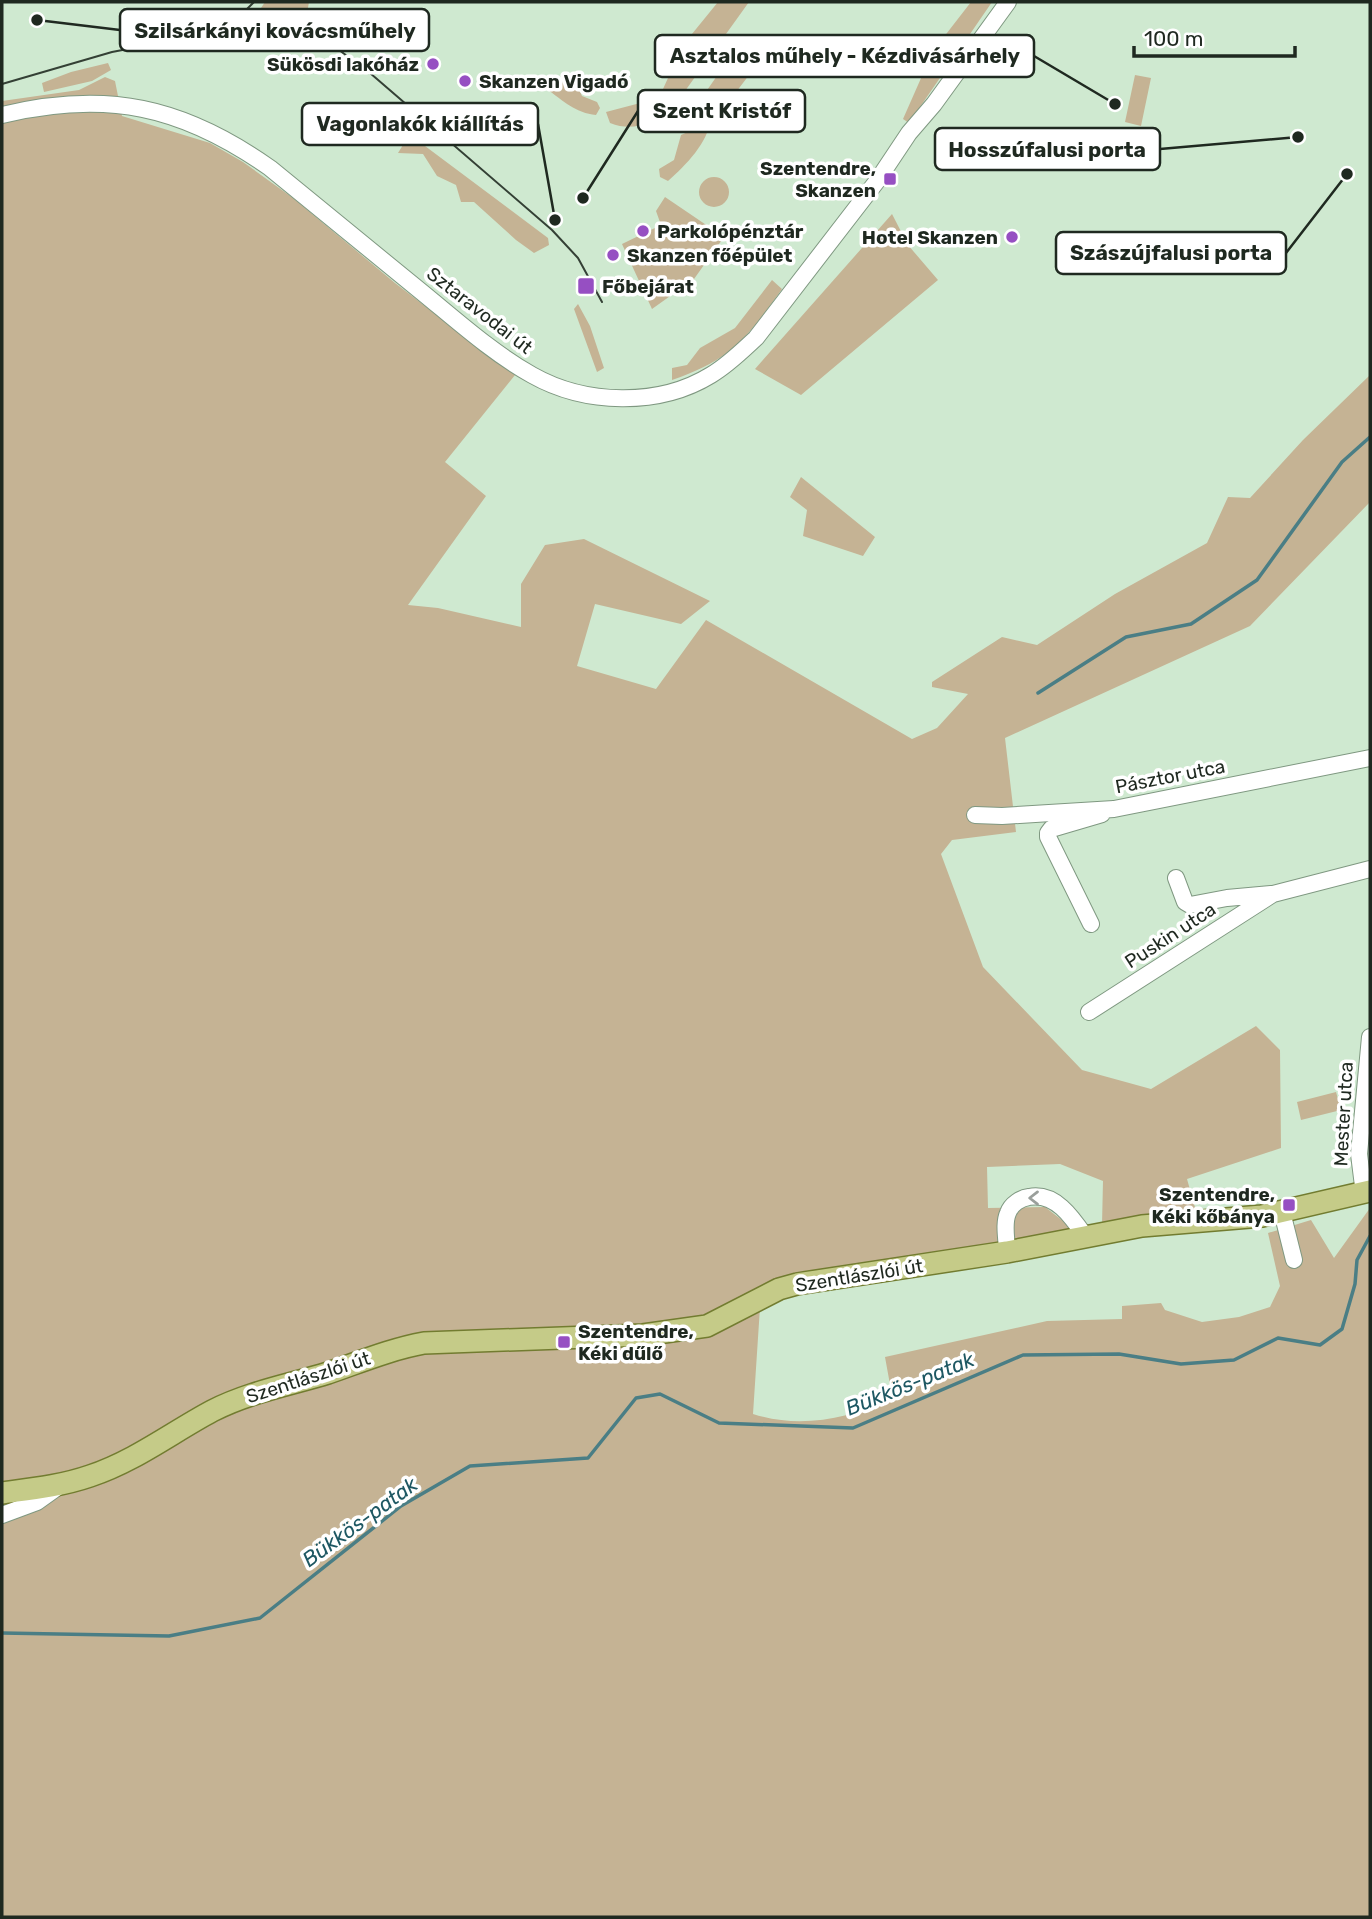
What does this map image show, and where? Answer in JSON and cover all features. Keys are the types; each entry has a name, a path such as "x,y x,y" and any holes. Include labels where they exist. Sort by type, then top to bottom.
{"main road":[{"name":"Szentlászlói út","path":"2,1493 60,1486 118,1465 212,1411 248,1395 327,1373 394,1349 425,1343 643,1335 707,1326 779,1289 797,1284 1007,1252 1142,1226 1236,1219 1282,1212 1367,1192"}],"street":[{"name":"Sztaravodai út","path":"2,115 66,104 110,104 146,110 196,124 243,149 270,168 476,337 535,377 595,397 645,396 688,385 710,376 756,338 877,181 909,133 934,104 1008,2"},
{"name":"Pásztor utca","path":"975,815 1002,816 1114,809 1370,758"},
{"path":"1091,925 1048,833 1114,809"},
{"name":"Puskin utca","path":"1176,878 1185,902 1190,905 1273,894 1369,873"},
{"name":"Puskin utca","path":"1089,1012 1273,894"},
{"name":"Mester utca","path":"1367,1192 1359,1154 1370,1037"},
{"path":"1007,1252 1008,1211 1021,1198 1038,1195 1055,1202 1072,1216 1085,1236"},
{"path":"1282,1212 1294,1260"},
{"path":"2,1515 37,1502 60,1486"}],"shaded area":[{"path":"265,2 309,2 306,19 281,17 261,8"},
{"path":"718,2 749,2 685,91 677,96 663,89 683,45"},
{"path":"971,2 992,2 909,123 903,119 933,51"},
{"path":"737,47 750,56 757,51 762,58 727,104 711,118 706,136 689,161 668,181 660,177 659,169 674,160 681,135 699,127 702,112 709,108 712,102 703,96"},
{"path":"108,63 111,70 92,81 44,92 42,83 71,72"},
{"path":"1135,75 1151,78 1141,126 1125,122"},
{"path":"105,77 115,81 122,116 210,143 243,162 293,198 395,283 515,375 445,462 486,496 408,605 438,608 521,627 521,584 545,545 584,539 710,601 681,624 595,604 577,666 656,689 706,620 912,739 937,728 968,694 932,687 932,682 1002,637 1037,645 1115,594 1207,543 1228,497 1250,498 1303,440 1370,375 1370,502 1250,626 1005,738 1016,832 952,840 941,854 983,967 1082,1070 1151,1089 1256,1026 1280,1050 1281,1148 1187,1179 1196,1211 1102,1225 1103,1181 1060,1164 987,1167 988,1208 1045,1207 1076,1231 761,1292 753,1414 772,1419 807,1421 824,1420 875,1407 893,1401 885,1357 1047,1321 1122,1319 1122,1306 1161,1303 1165,1310 1202,1322 1239,1317 1270,1307 1280,1286 1268,1233 1311,1220 1334,1258 1370,1208 1370,1917 2,1917 2,101 79,90"},
{"path":"555,81 577,85 582,96 597,102 600,108 596,115 576,109 547,89"},
{"path":"654,96 672,105 643,124 628,127 610,123 606,112 644,102"},
{"path":"370,103 393,115 425,146 548,238 549,245 534,253 474,202 461,202 456,185 437,176 423,154 398,153 406,140 389,133"},
{"path":"714,177 725,181 729,192 725,203 714,207 703,203 699,192 703,181"},
{"path":"665,197 724,237 694,279 652,309 622,244 661,225 656,211"},
{"path":"892,214 908,245 938,280 801,395 755,369"},
{"path":"772,280 782,289 736,345 709,364 672,380 672,368 687,365 700,348 735,328"},
{"path":"578,304 590,326 604,368 597,372 574,309"},
{"path":"801,477 875,537 863,556 803,536 807,510 790,497"},
{"path":"1336,1092 1341,1110 1301,1120 1297,1102"}],"waterway":[{"path":"1038,693 1126,637 1191,624 1257,580 1342,462 1370,437"},
{"name":"Bükkös-patak","path":"2,1633 169,1636 260,1618 401,1506 470,1466 588,1458 636,1398 660,1394 719,1423 853,1428 1023,1355 1119,1354 1181,1364 1234,1360 1278,1338 1320,1345 1342,1329 1355,1284 1357,1260 1370,1236"}],"tram line":[{"path":"208,28 247,9 254,2"},
{"path":"2,84 112,52 201,35 257,28 298,32 319,38 370,73 552,230 578,258 602,302"}],"place":[{"name":"Szilsárkányi kovácsműhely","path":"37,20"},
{"name":"Sükösdi lakóház","path":"433,64"},
{"name":"Skanzen Vigadó","path":"465,81"},
{"name":"Asztalos műhely - Kézdivásárhely","path":"1115,104"},
{"name":"Hosszúfalusi porta","path":"1298,137"},
{"name":"Szászújfalusi porta","path":"1347,174"},
{"name":"Szentendre, Skanzen","path":"890,179"},
{"name":"Szent Kristóf","path":"583,198"},
{"name":"Vagonlakók kiállítás","path":"555,220"},
{"name":"Parkolópénztár","path":"643,231"},
{"name":"Hotel Skanzen","path":"1012,237"},
{"name":"Skanzen főépület","path":"613,255"},
{"name":"Főbejárat","path":"586,286"},
{"name":"Szentendre, Kéki kőbánya","path":"1289,1205"},
{"name":"Szentendre, Kéki dűlő","path":"564,1342"}]}
